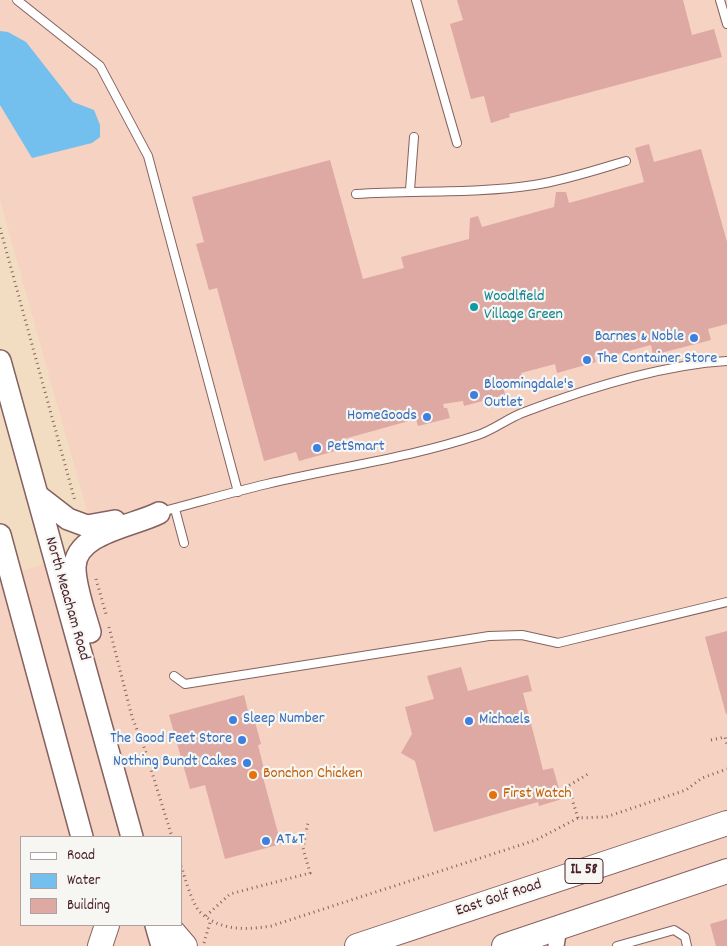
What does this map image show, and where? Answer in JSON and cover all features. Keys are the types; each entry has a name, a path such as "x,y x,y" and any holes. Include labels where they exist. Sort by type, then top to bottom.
{"main road":[{"name":"North Meacham Road","path":"0,361 132,836"},
{"path":"37,495 68,519 87,526 167,511"},
{"path":"106,744 111,713 75,572 77,557 83,547 96,537 167,511"},
{"path":"0,535 82,836"},
{"name":"East Golf Road","path":"356,946 727,823"},
{"path":"512,945 558,937 727,871"},
{"path":"100,946 107,926"},
{"path":"107,926 113,946"},
{"path":"156,926 162,946"},
{"path":"168,926 185,946"}],"lane":[{"path":"17,0 100,66 148,156 238,492"},
{"path":"416,0 457,143"},
{"path":"720,0 727,24"},
{"path":"410,190 414,137"},
{"path":"356,194 410,190 483,190 533,185 566,179 626,161"},
{"path":"184,543 167,511 238,492 433,448 480,434 507,418 560,398 704,362 727,361"},
{"path":"174,676 185,684 489,636 522,635 558,643 727,602"},
{"path":"617,946 674,930 685,937 687,946"}],"path":[{"path":"0,228 7,254"},
{"path":"711,740 725,737 727,745"},
{"path":"182,868 200,912 218,924 244,930 271,926 536,840 578,818 606,816 686,790 702,778 727,769"},
{"path":"578,818 568,786 588,774"},
{"path":"206,916 230,894 310,873 303,848 308,822"},
{"path":"203,946 211,919"}],"shaded area":[{"path":"0,0 727,0 727,946 0,946 0,578 97,547 0,200"}],"water":[{"path":"0,31 8,32 26,42 73,102 94,110 100,125 100,137 92,143 32,158 0,105"}],"building":[{"path":"457,0 683,0 692,35 714,29 722,57 509,114 510,117 491,123 484,96 471,99 450,24 463,20"},
{"name":"Woodlfield Village Green","path":"649,144 654,162 701,149 727,242 727,324 708,329 711,340 653,355 651,345 610,356 609,351 594,355 596,362 557,373 555,364 521,373 524,383 504,390 505,395 464,406 463,401 443,404 444,408 447,408 450,418 418,426 416,419 344,439 346,448 299,461 296,452 264,461 217,288 209,290 196,244 204,242 192,197 330,160 363,279 404,268 401,257 469,239 470,218 478,216 482,227 554,207 556,192 566,192 569,203 644,182 635,148"},
{"path":"727,631 727,714 726,714 705,637"},
{"name":"Michaels","path":"461,667 468,691 528,675 532,691 523,693 543,770 553,768 562,799 539,806 538,802 434,832 415,761 401,753 412,734 405,707 434,699 427,676"},
{"path":"244,695 250,719 254,718 261,744 258,745 264,769 261,770 281,844 225,859 205,785 190,789 169,715"},
{"path":"727,919 727,946 716,946 710,924"}],"place":[{"name":"Woodlfield Village Green","path":"474,307"},
{"name":"Barnes & Noble","path":"694,338"},
{"name":"The Container Store","path":"587,360"},
{"name":"Bloomingdale's Outlet","path":"474,395"},
{"name":"HomeGoods","path":"427,417"},
{"name":"PetSmart","path":"317,448"},
{"name":"Sleep Number","path":"233,720"},
{"name":"Michaels","path":"469,721"},
{"name":"The Good Feet Store","path":"242,740"},
{"name":"Nothing Bundt Cakes","path":"247,763"},
{"name":"Bonchon Chicken","path":"253,775"},
{"name":"First Watch","path":"493,795"},
{"name":"AT&T","path":"266,841"}]}
